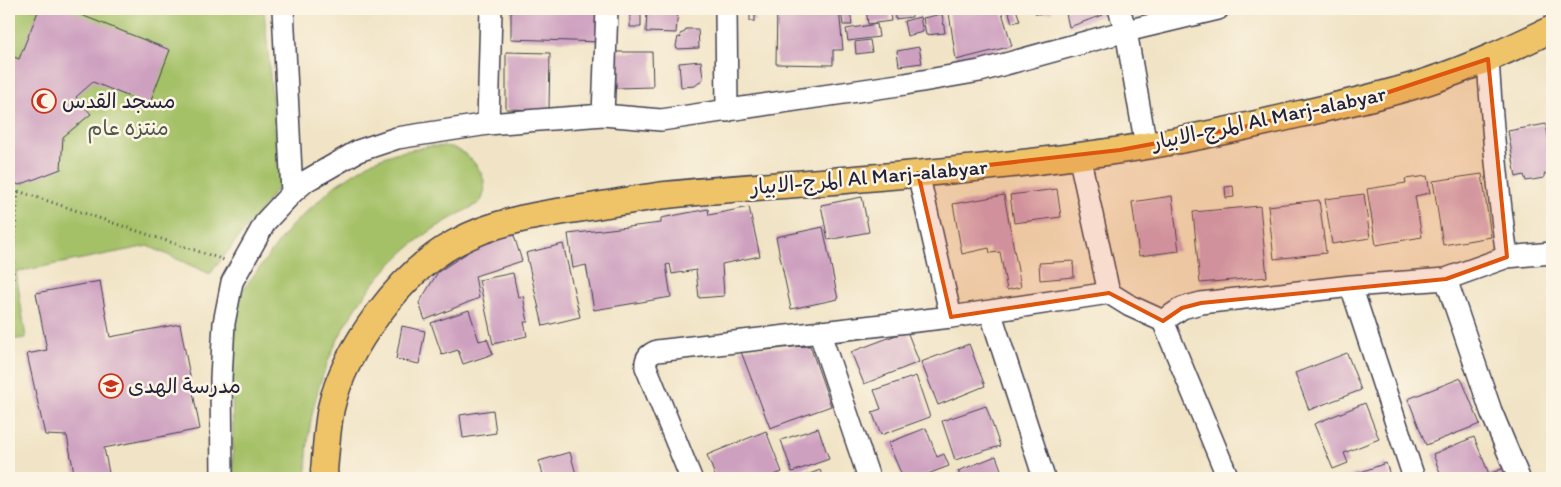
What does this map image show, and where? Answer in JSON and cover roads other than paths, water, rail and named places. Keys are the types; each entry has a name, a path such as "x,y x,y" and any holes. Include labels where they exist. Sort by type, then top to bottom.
{"main road":[{"name":"المرج-الابيار Al Marj-alabyar","path":"325,478 331,409 339,382 355,349 387,302 408,279 439,252 493,226 536,215 662,196 918,173 1146,146 1248,126 1390,92 1488,59 1552,29"}],"street":[{"path":"282,9 292,193"},
{"path":"488,124 490,9"},
{"path":"603,114 607,9"},
{"path":"726,9 727,111"},
{"path":"1119,9 1126,31 1146,146"},
{"path":"222,478 221,378 224,323 232,282 266,222 292,193 306,181 358,151 397,138 488,124 603,114 661,120 980,71 1126,31 1218,9"},
{"path":"1488,59 1498,191 1507,257"},
{"path":"1079,155 1109,293"},
{"path":"918,173 951,318"},
{"path":"1163,321 1182,308 1201,303 1351,286 1446,279 1507,257 1552,254"},
{"path":"1446,279 1490,411 1519,478"},
{"path":"1351,286 1414,478"},
{"path":"691,478 646,367 645,362 650,354 657,351 819,331 951,318 1109,293 1130,306 1163,321 1228,478"},
{"path":"990,311 1044,478"},
{"path":"819,331 869,478"}],"place":[{"name":"مسجد القدس","path":"44,101"},
{"name":"مدرسة الهدى","path":"111,386"}],"park label":[{"name":"منتزه عام","path":"128,128"}]}
